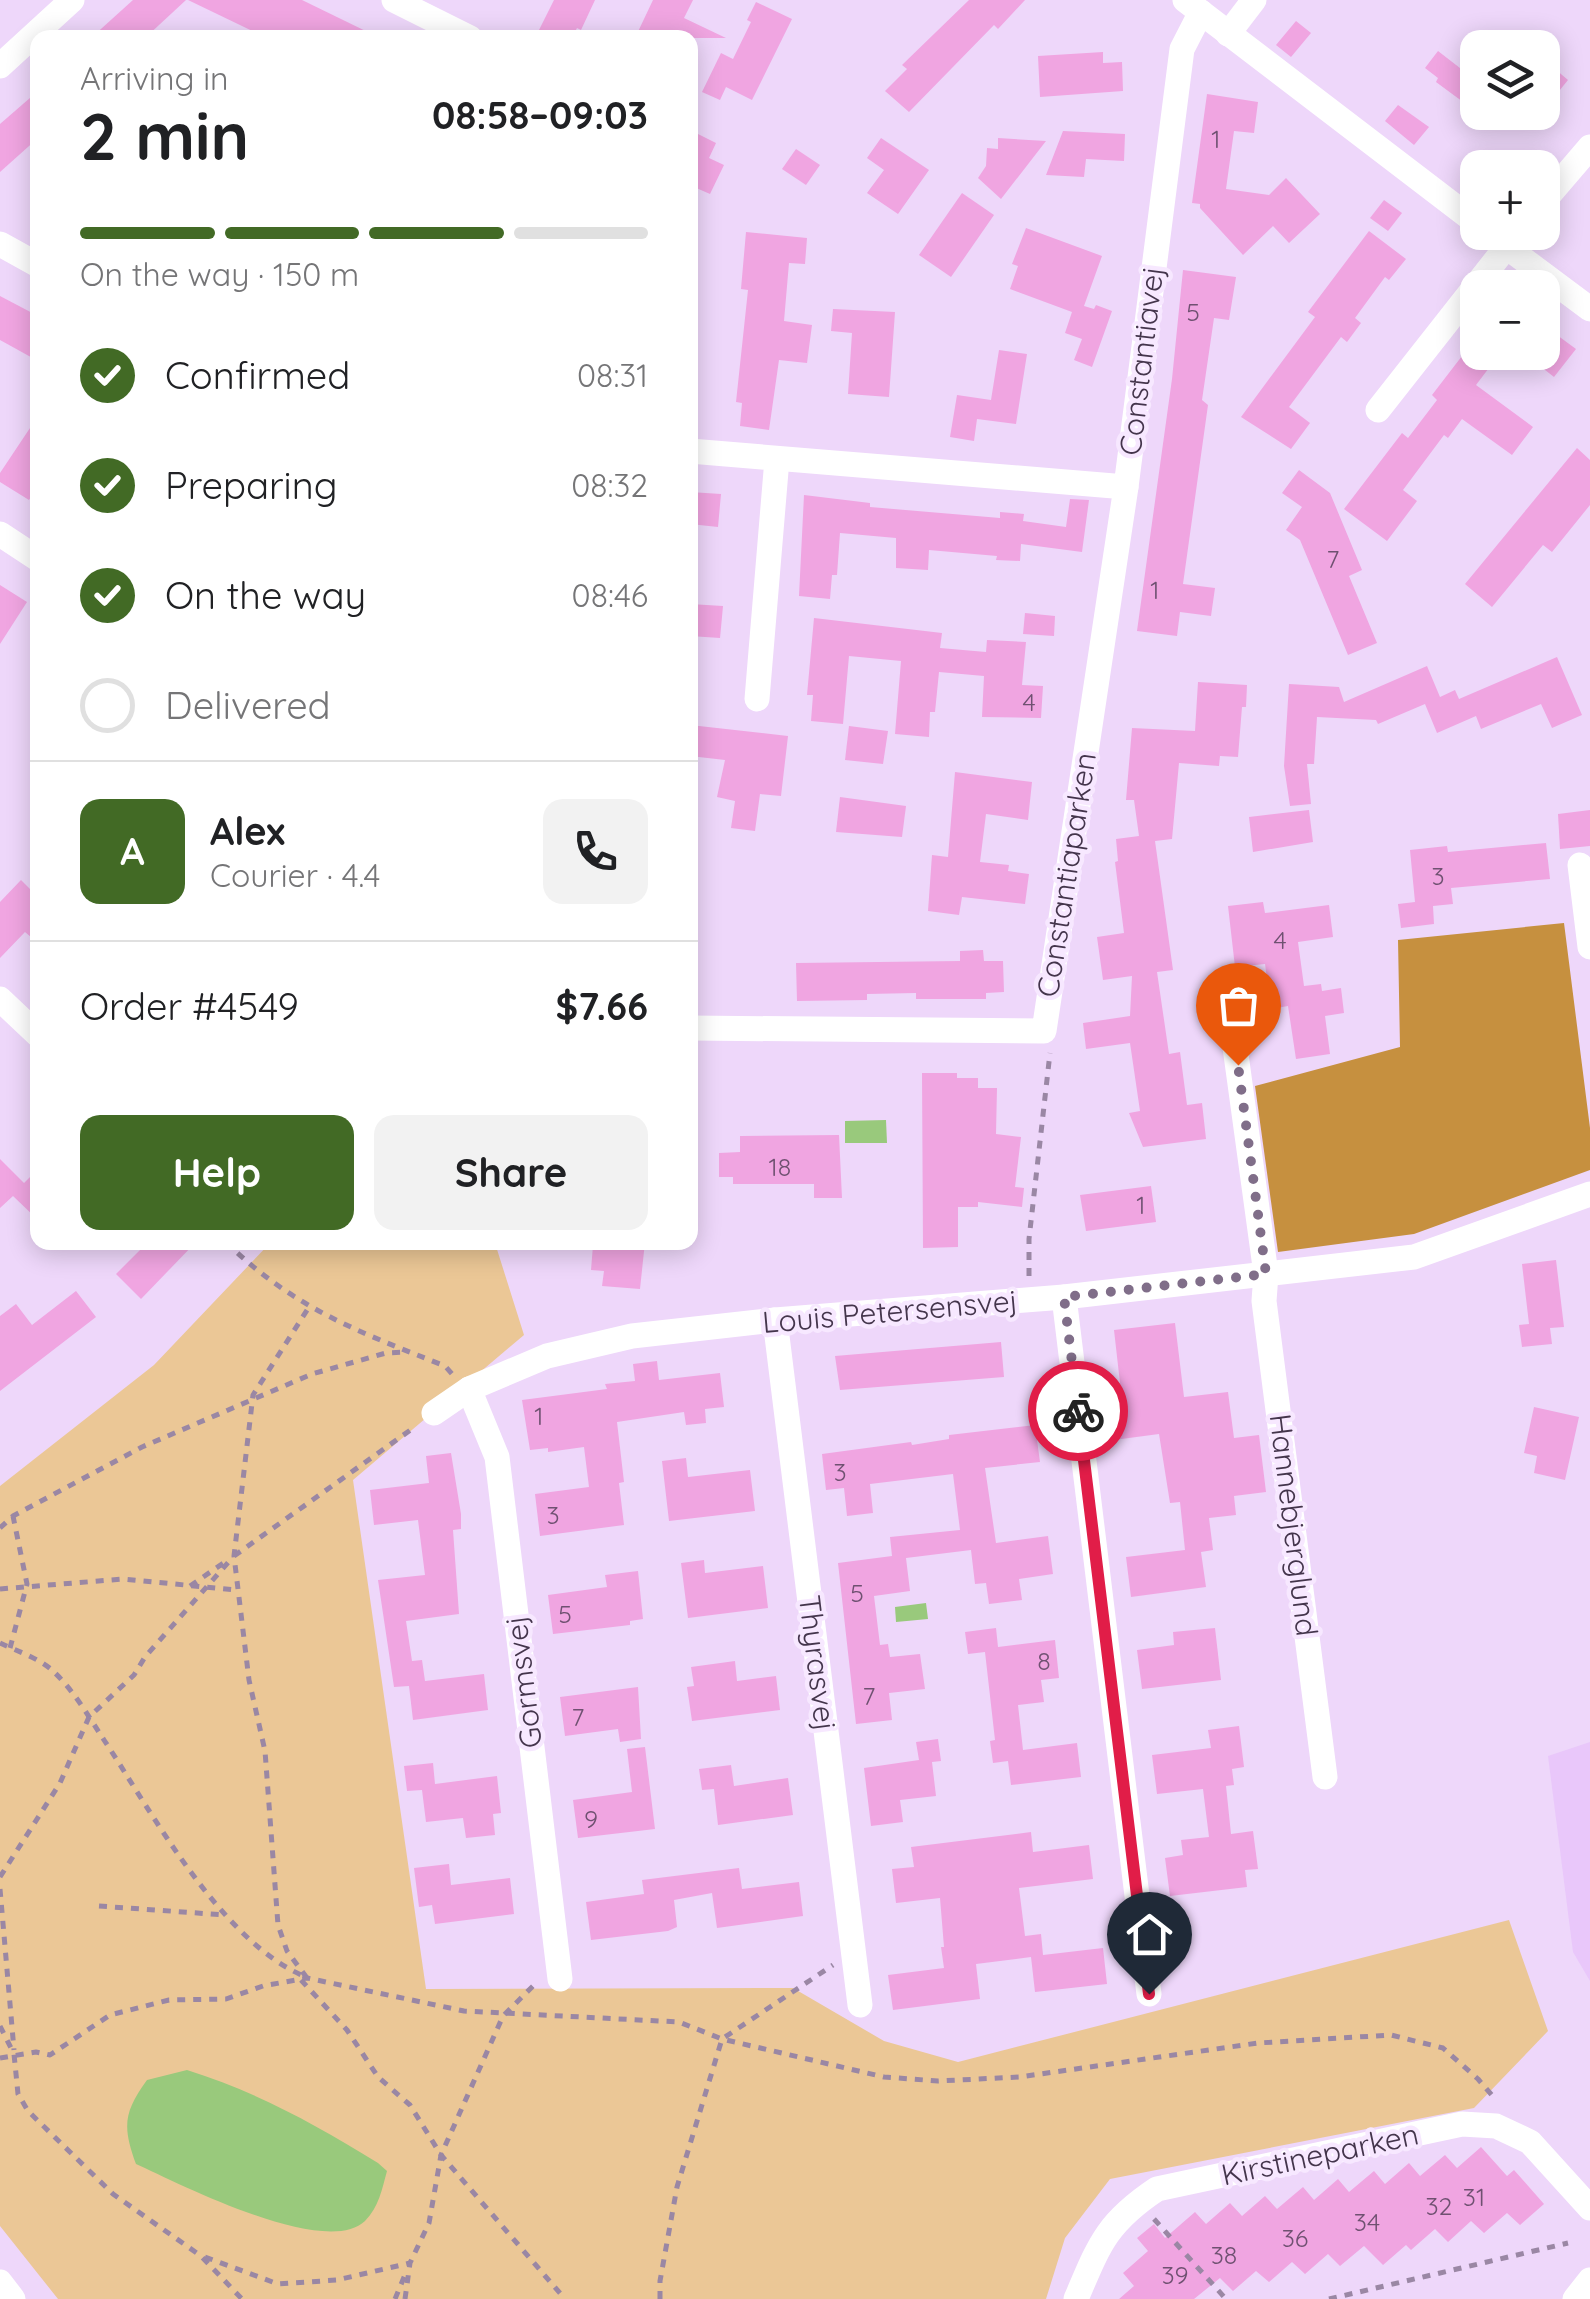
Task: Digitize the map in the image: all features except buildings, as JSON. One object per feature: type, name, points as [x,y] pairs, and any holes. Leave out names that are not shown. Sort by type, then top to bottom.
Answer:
[{"type":"street","points":[[39,30],[72,0]]},
{"type":"street","points":[[394,0],[454,30]]},
{"type":"street","points":[[1228,34],[1254,0]]},
{"type":"street","points":[[1193,6],[1460,210]]},
{"type":"street","name":"Constantiavej","points":[[698,452],[1126,487],[1182,49],[1193,6]]},
{"type":"street","points":[[0,66],[30,38]]},
{"type":"street","points":[[1560,182],[1590,147]]},
{"type":"street","points":[[0,244],[30,261]]},
{"type":"street","points":[[1378,410],[1495,250]]},
{"type":"street","points":[[1520,250],[1590,309]]},
{"type":"street","points":[[757,699],[778,459]]},
{"type":"street","name":"Constantiaparken","points":[[698,1028],[1044,1031],[1126,487]]},
{"type":"street","points":[[0,534],[30,553]]},
{"type":"street","points":[[1580,865],[1590,947]]},
{"type":"street","name":"Hannebjerglund","points":[[1228,996],[1266,1274],[1264,1301],[1325,1777]]},
{"type":"street","points":[[0,998],[30,1028]]},
{"type":"street","name":"Louis Petersensvej","points":[[434,1413],[469,1389],[547,1356],[632,1336],[775,1320],[1064,1297],[1414,1257],[1590,1194]]},
{"type":"street","points":[[1064,1297],[1149,1994]]},
{"type":"street","name":"Thyrasvej","points":[[775,1320],[860,2005]]},
{"type":"street","name":"Gormsvej","points":[[469,1389],[497,1457],[559,1970]]},
{"type":"street","name":"Kirstineparken","points":[[1076,2299],[1100,2245],[1124,2211],[1156,2190],[1462,2124],[1496,2126],[1530,2142],[1590,2208]]},
{"type":"street","points":[[1575,2299],[1590,2280]]},
{"type":"street","points":[[0,2282],[13,2299]]},
{"type":"path","points":[[1028,1270],[1050,1050],[1044,1031]]},
{"type":"path","points":[[235,1250],[274,1286],[330,1320],[445,1366],[469,1389]]},
{"type":"path","points":[[309,1307],[252,1400],[234,1556],[249,1680],[265,1751],[278,1925],[287,1951],[304,1979],[347,2030],[378,2076],[410,2106],[441,2155],[564,2299]]},
{"type":"path","points":[[0,1528],[13,1516],[142,1447],[312,1374],[386,1353],[408,1352]]},
{"type":"path","points":[[190,1586],[434,1413]]},
{"type":"path","points":[[10,1648],[28,1584],[13,1516]]},
{"type":"path","points":[[0,1877],[60,1784],[88,1717],[134,1675],[145,1657],[234,1556]]},
{"type":"path","points":[[0,1589],[122,1579],[236,1590]]},
{"type":"path","points":[[0,1642],[52,1670],[194,1876],[242,1933],[304,1979]]},
{"type":"path","points":[[0,1889],[18,2094],[28,2112],[113,2194],[202,2256],[242,2299]]},
{"type":"path","points":[[98,1906],[228,1916]]},
{"type":"path","points":[[660,2299],[677,2187],[722,2039],[853,1952]]},
{"type":"path","points":[[395,2299],[429,2223],[441,2155],[503,2016],[559,1970]]},
{"type":"path","points":[[0,2058],[50,2054],[110,2015],[169,2000],[226,2000],[263,1986],[304,1979],[354,1986],[410,2002],[503,2016],[679,2022],[722,2039],[884,2078],[938,2081],[1019,2077],[1258,2043],[1392,2035],[1442,2048],[1478,2079],[1499,2104]]},
{"type":"path","points":[[0,2026],[14,2054]]},
{"type":"path","points":[[1139,2202],[1226,2299]]},
{"type":"path","points":[[1329,2299],[1568,2243]]},
{"type":"path","points":[[202,2256],[278,2284],[337,2280],[410,2262]]},
{"type":"path","points":[[405,2299],[410,2262]]},
{"type":"shaded area","points":[[1564,923],[1590,1128],[1590,1170],[1414,1234],[1278,1252],[1255,1086],[1400,1047],[1398,940]]},
{"type":"shaded area","points":[[886,1120],[887,1143],[845,1143],[845,1121]]},
{"type":"shaded area","points":[[263,1250],[497,1250],[524,1335],[353,1480],[426,1989],[793,1988],[884,2041],[958,2062],[1509,1920],[1548,2031],[1474,2108],[1110,2179],[1065,2238],[1046,2299],[58,2299],[0,2226],[0,1486],[154,1365]]},
{"type":"shaded area","points":[[926,1603],[928,1619],[896,1622],[895,1607]]},
{"type":"shaded area","points":[[1590,1742],[1590,1981],[1573,1952],[1548,1756]]},
{"type":"shaded area","points":[[187,2070],[285,2110],[378,2163],[387,2171],[370,2216],[345,2230],[318,2231],[286,2225],[216,2200],[136,2164],[127,2129],[134,2101],[147,2080]]},
{"type":"way so far","points":[[1078,1411],[1064,1297],[1266,1274],[1238,1065]]},
{"type":"route","points":[[1078,1411],[1149,1994]]}]
